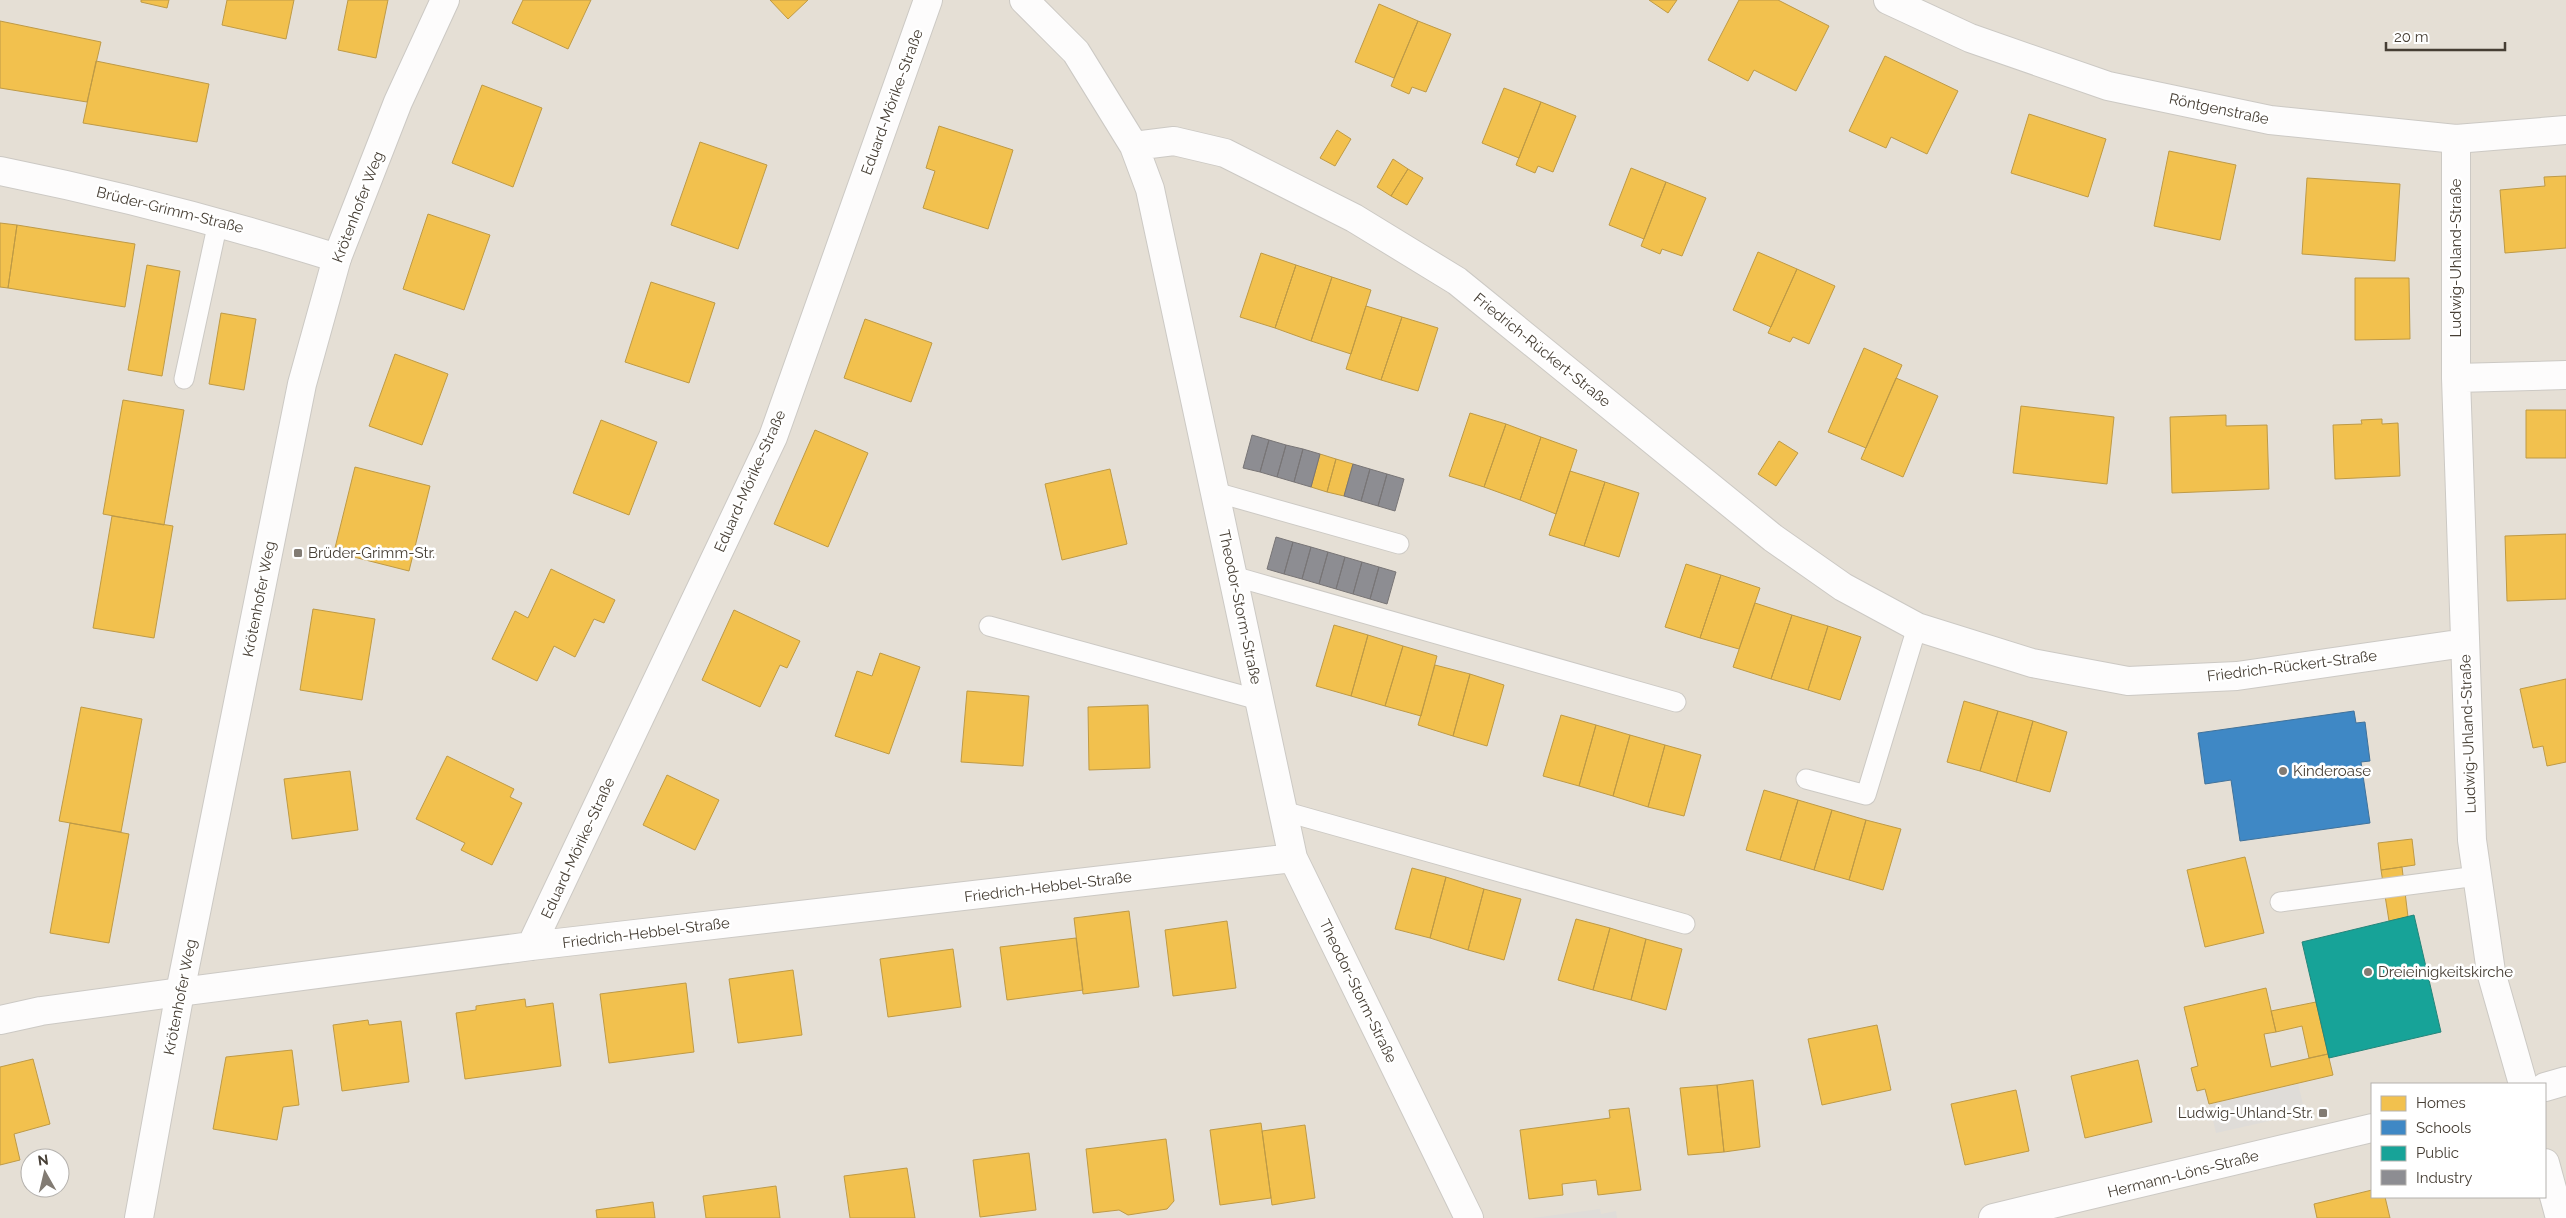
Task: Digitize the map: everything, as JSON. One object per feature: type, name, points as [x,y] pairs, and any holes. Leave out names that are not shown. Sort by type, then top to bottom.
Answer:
[{"type":"street","name":"Krötenhofer Weg","points":[[139,1218],[180,992],[302,384],[337,258],[398,102],[444,0]]},
{"type":"street","name":"Eduard-Mörike-Straße","points":[[531,946],[773,437],[928,0]]},
{"type":"street","name":"Theodor-Storm-Straße","points":[[1024,0],[1076,52],[1134,146],[1150,189],[1293,858],[1469,1218]]},
{"type":"street","name":"Röntgenstraße","points":[[1888,0],[1970,38],[2108,86],[2270,120],[2456,139],[2566,130]]},
{"type":"street","name":"Ludwig-Uhland-Straße","points":[[2456,139],[2456,378],[2472,840],[2491,972],[2523,1083]]},
{"type":"street","name":"Friedrich-Rückert-Straße","points":[[1134,146],[1174,141],[1225,153],[1354,218],[1457,281],[1773,538],[1843,587],[1917,627],[2032,663],[2128,681],[2237,676],[2465,642]]},
{"type":"street","name":"Brüder-Grimm-Straße","points":[[0,171],[82,188],[218,222],[337,258]]},
{"type":"street","points":[[2456,378],[2566,375]]},
{"type":"street","name":"Friedrich-Hebbel-Straße","points":[[0,1020],[41,1011],[531,946],[1293,858]]},
{"type":"street","points":[[2546,1087],[2566,1082]]},
{"type":"street","name":"Hermann-Löns-Straße","points":[[1994,1218],[2371,1128]]},
{"type":"street","points":[[2546,1167],[2560,1218]]},
{"type":"lane","points":[[184,379],[218,222]]},
{"type":"lane","points":[[1215,492],[1399,544]]},
{"type":"lane","points":[[1233,576],[1676,702]]},
{"type":"lane","points":[[989,626],[1259,700]]},
{"type":"lane","points":[[1806,778],[1866,795],[1917,627]]},
{"type":"lane","points":[[1283,811],[1685,924]]},
{"type":"lane","points":[[2280,902],[2477,876]]},
{"type":"shaded area","points":[[0,0],[2566,0],[2566,1218],[0,1218]]},
{"type":"shaded area","points":[[2298,1083],[2305,1113],[2216,1133],[2209,1104]]},
{"type":"shaded area","points":[[1600,1209],[1601,1214],[1616,1211],[1617,1218],[1533,1218]]},
{"type":"building: Homes","points":[[141,0],[169,0],[167,8],[141,2]]},
{"type":"building: Homes","points":[[227,0],[294,0],[286,39],[222,25]]},
{"type":"building: Homes","points":[[348,0],[388,0],[376,58],[338,50]]},
{"type":"building: Homes","points":[[523,0],[591,0],[568,49],[512,23]]},
{"type":"building: Homes","points":[[770,0],[808,0],[788,19]]},
{"type":"building: Homes","points":[[1649,0],[1677,0],[1668,13]]},
{"type":"building: Homes","points":[[1739,0],[1778,0],[1829,26],[1796,91],[1754,70],[1748,81],[1708,60]]},
{"type":"building: Homes","points":[[1379,4],[1418,21],[1394,78],[1355,62]]},
{"type":"building: Homes","points":[[0,21],[101,42],[87,102],[0,88]]},
{"type":"building: Homes","points":[[1418,21],[1451,34],[1426,92],[1412,87],[1409,94],[1391,86]]},
{"type":"building: Homes","points":[[1885,56],[1958,91],[1927,154],[1891,137],[1886,148],[1849,131]]},
{"type":"building: Homes","points":[[96,61],[209,84],[197,142],[83,123]]},
{"type":"building: Homes","points":[[482,85],[542,108],[513,187],[452,163]]},
{"type":"building: Homes","points":[[1504,88],[1541,102],[1519,158],[1482,143]]},
{"type":"building: Homes","points":[[1541,102],[1576,116],[1553,172],[1538,166],[1535,173],[1516,165]]},
{"type":"building: Homes","points":[[2029,114],[2106,139],[2088,197],[2011,173]]},
{"type":"building: Homes","points":[[939,126],[1013,150],[988,229],[923,208],[935,171],[926,168]]},
{"type":"building: Homes","points":[[1337,130],[1351,139],[1335,166],[1320,158]]},
{"type":"building: Homes","points":[[700,142],[767,165],[738,249],[671,225]]},
{"type":"building: Homes","points":[[2169,151],[2236,165],[2220,240],[2154,226]]},
{"type":"building: Homes","points":[[1393,159],[1408,169],[1391,196],[1377,187]]},
{"type":"building: Homes","points":[[1631,168],[1666,182],[1644,239],[1609,225]]},
{"type":"building: Homes","points":[[1408,169],[1423,178],[1407,205],[1391,196]]},
{"type":"building: Homes","points":[[2566,176],[2566,248],[2505,253],[2500,190],[2545,186],[2544,177]]},
{"type":"building: Homes","points":[[2307,178],[2400,184],[2395,261],[2302,254]]},
{"type":"building: Homes","points":[[1666,182],[1706,198],[1682,256],[1662,249],[1660,254],[1641,246]]},
{"type":"building: Homes","points":[[428,214],[490,235],[464,310],[403,289]]},
{"type":"building: Homes","points":[[0,223],[17,225],[8,288],[0,287]]},
{"type":"building: Homes","points":[[17,225],[135,244],[125,307],[8,288]]},
{"type":"building: Homes","points":[[1758,252],[1797,269],[1771,327],[1733,310]]},
{"type":"building: Homes","points":[[1261,253],[1296,265],[1275,328],[1240,317]]},
{"type":"building: Homes","points":[[147,265],[180,271],[162,376],[128,370]]},
{"type":"building: Homes","points":[[1296,265],[1332,277],[1311,341],[1275,328]]},
{"type":"building: Homes","points":[[1797,269],[1835,286],[1809,344],[1793,337],[1790,342],[1768,333]]},
{"type":"building: Homes","points":[[1332,277],[1371,290],[1351,354],[1311,341]]},
{"type":"building: Homes","points":[[2355,278],[2409,278],[2410,339],[2355,340]]},
{"type":"building: Homes","points":[[651,282],[715,303],[689,383],[625,362]]},
{"type":"building: Homes","points":[[1366,306],[1402,317],[1381,380],[1346,369]]},
{"type":"building: Homes","points":[[221,313],[256,319],[244,390],[209,384]]},
{"type":"building: Homes","points":[[1402,317],[1438,328],[1418,391],[1381,380]]},
{"type":"building: Homes","points":[[865,319],[932,343],[911,402],[844,378]]},
{"type":"building: Homes","points":[[1864,348],[1902,365],[1866,448],[1828,432]]},
{"type":"building: Homes","points":[[395,354],[448,374],[422,445],[369,426]]},
{"type":"building: Homes","points":[[1896,378],[1938,396],[1903,477],[1861,459]]},
{"type":"building: Homes","points":[[123,400],[184,410],[164,525],[103,514]]},
{"type":"building: Homes","points":[[2021,406],[2114,417],[2107,484],[2013,473]]},
{"type":"building: Homes","points":[[2526,410],[2566,410],[2566,458],[2526,458]]},
{"type":"building: Homes","points":[[1470,413],[1506,424],[1484,487],[1449,476]]},
{"type":"building: Homes","points":[[2226,415],[2226,426],[2267,425],[2269,489],[2172,493],[2170,417]]},
{"type":"building: Homes","points":[[2382,419],[2382,424],[2398,423],[2400,476],[2335,479],[2333,425],[2362,424],[2361,420]]},
{"type":"building: Homes","points":[[601,420],[657,442],[629,515],[573,493]]},
{"type":"building: Homes","points":[[1506,424],[1541,437],[1520,500],[1484,487]]},
{"type":"building: Homes","points":[[815,430],[868,453],[828,547],[774,524]]},
{"type":"building: Homes","points":[[1541,437],[1577,450],[1556,514],[1520,500]]},
{"type":"building: Homes","points":[[1779,441],[1798,453],[1776,486],[1758,474]]},
{"type":"building: Homes","points":[[1320,454],[1336,459],[1327,492],[1311,487]]},
{"type":"building: Homes","points":[[1336,459],[1353,464],[1344,496],[1327,492]]},
{"type":"building: Homes","points":[[355,467],[430,486],[409,571],[334,552]]},
{"type":"building: Homes","points":[[1110,469],[1127,544],[1062,560],[1045,484]]},
{"type":"building: Homes","points":[[1570,471],[1605,482],[1584,546],[1549,535]]},
{"type":"building: Homes","points":[[1605,482],[1639,493],[1619,557],[1584,546]]},
{"type":"building: Homes","points":[[112,516],[173,526],[154,638],[93,628]]},
{"type":"building: Homes","points":[[2566,534],[2566,599],[2507,601],[2505,536]]},
{"type":"building: Homes","points":[[1686,564],[1721,575],[1700,638],[1665,627]]},
{"type":"building: Homes","points":[[551,569],[615,600],[604,623],[594,619],[575,657],[554,646],[537,681],[492,659],[515,611],[528,618]]},
{"type":"building: Homes","points":[[1721,575],[1760,588],[1739,649],[1700,638]]},
{"type":"building: Homes","points":[[1755,603],[1792,615],[1771,679],[1733,667]]},
{"type":"building: Homes","points":[[313,609],[375,619],[362,700],[300,690]]},
{"type":"building: Homes","points":[[734,610],[800,641],[787,668],[780,665],[760,707],[702,680]]},
{"type":"building: Homes","points":[[1792,615],[1828,626],[1808,690],[1771,679]]},
{"type":"building: Homes","points":[[1334,625],[1368,635],[1351,696],[1316,686]]},
{"type":"building: Homes","points":[[1828,626],[1861,637],[1840,700],[1808,690]]},
{"type":"building: Homes","points":[[1368,635],[1403,646],[1385,706],[1351,696]]},
{"type":"building: Homes","points":[[1403,646],[1437,656],[1421,716],[1385,706]]},
{"type":"building: Homes","points":[[880,653],[920,667],[889,754],[835,736],[857,671],[872,676]]},
{"type":"building: Homes","points":[[1435,665],[1470,674],[1453,736],[1418,725]]},
{"type":"building: Homes","points":[[1470,674],[1504,685],[1487,746],[1453,736]]},
{"type":"building: Homes","points":[[2566,679],[2566,762],[2547,766],[2543,746],[2533,748],[2520,689]]},
{"type":"building: Homes","points":[[967,691],[1029,696],[1023,766],[961,762]]},
{"type":"building: Homes","points":[[1964,701],[1998,711],[1980,771],[1947,762]]},
{"type":"building: Homes","points":[[1148,705],[1150,768],[1089,770],[1088,707]]},
{"type":"building: Homes","points":[[81,707],[142,719],[121,832],[59,821]]},
{"type":"building: Homes","points":[[1998,711],[2033,721],[2016,782],[1980,771]]},
{"type":"building: Homes","points":[[1561,715],[1596,725],[1579,786],[1543,776]]},
{"type":"building: Homes","points":[[2033,721],[2067,732],[2050,792],[2016,782]]},
{"type":"building: Homes","points":[[1596,725],[1630,735],[1613,796],[1579,786]]},
{"type":"building: Homes","points":[[1630,735],[1665,745],[1648,807],[1613,796]]},
{"type":"building: Homes","points":[[1665,745],[1701,755],[1684,816],[1648,807]]},
{"type":"building: Homes","points":[[447,756],[514,789],[510,797],[522,803],[492,865],[461,850],[465,843],[416,819]]},
{"type":"building: Homes","points":[[350,771],[358,830],[292,839],[284,779]]},
{"type":"building: Homes","points":[[667,775],[719,800],[695,850],[643,825]]},
{"type":"building: Homes","points":[[1764,790],[1798,800],[1780,860],[1746,850]]},
{"type":"building: Homes","points":[[1798,800],[1832,810],[1814,870],[1780,860]]},
{"type":"building: Homes","points":[[1832,810],[1866,820],[1849,880],[1814,870]]},
{"type":"building: Homes","points":[[1866,820],[1901,829],[1883,890],[1849,880]]},
{"type":"building: Homes","points":[[70,823],[129,834],[109,943],[50,933]]},
{"type":"building: Homes","points":[[2412,839],[2415,865],[2381,870],[2378,843]]},
{"type":"building: Homes","points":[[2245,857],[2264,933],[2205,947],[2187,870]]},
{"type":"building: Homes","points":[[2402,867],[2408,917],[2389,921],[2381,870]]},
{"type":"building: Homes","points":[[1412,868],[1446,877],[1430,938],[1395,929]]},
{"type":"building: Homes","points":[[1446,877],[1484,889],[1468,950],[1430,938]]},
{"type":"building: Homes","points":[[1484,889],[1521,899],[1504,960],[1468,950]]},
{"type":"building: Homes","points":[[1129,911],[1139,987],[1083,994],[1074,918]]},
{"type":"building: Homes","points":[[1576,919],[1610,928],[1593,990],[1558,980]]},
{"type":"building: Homes","points":[[1227,921],[1236,988],[1173,996],[1165,930]]},
{"type":"building: Homes","points":[[1610,928],[1646,939],[1631,1000],[1593,990]]},
{"type":"building: Homes","points":[[1076,938],[1083,990],[1007,1000],[1000,947]]},
{"type":"building: Homes","points":[[1646,939],[1682,949],[1666,1010],[1631,1000]]},
{"type":"building: Homes","points":[[953,949],[961,1007],[888,1017],[880,959]]},
{"type":"building: Homes","points":[[793,970],[802,1035],[738,1043],[729,979]]},
{"type":"building: Homes","points":[[686,983],[694,1052],[609,1063],[600,994]]},
{"type":"building: Homes","points":[[2266,988],[2276,1032],[2264,1034],[2271,1067],[2328,1054],[2333,1075],[2209,1104],[2205,1089],[2197,1091],[2191,1068],[2198,1066],[2184,1007]]},
{"type":"building: Homes","points":[[525,999],[526,1007],[553,1003],[561,1066],[465,1079],[456,1013],[476,1010],[476,1006]]},
{"type":"building: Homes","points":[[2316,1002],[2328,1054],[2309,1058],[2302,1026],[2276,1032],[2271,1011]]},
{"type":"building: Homes","points":[[368,1020],[369,1025],[401,1021],[409,1082],[342,1091],[333,1025]]},
{"type":"building: Homes","points":[[1877,1025],[1891,1090],[1822,1105],[1808,1039]]},
{"type":"building: Homes","points":[[292,1050],[299,1105],[283,1107],[277,1140],[213,1129],[226,1057]]},
{"type":"building: Homes","points":[[33,1059],[50,1124],[14,1134],[20,1160],[0,1165],[0,1067]]},
{"type":"building: Homes","points":[[2138,1060],[2152,1122],[2085,1138],[2071,1076]]},
{"type":"building: Homes","points":[[1753,1080],[1760,1147],[1724,1152],[1717,1085]]},
{"type":"building: Homes","points":[[1717,1085],[1724,1152],[1688,1155],[1680,1088]]},
{"type":"building: Homes","points":[[2016,1090],[2029,1151],[1965,1165],[1951,1104]]},
{"type":"building: Homes","points":[[1629,1108],[1641,1190],[1598,1195],[1596,1180],[1562,1184],[1563,1195],[1529,1199],[1520,1130],[1610,1118],[1609,1110]]},
{"type":"building: Homes","points":[[1261,1123],[1271,1198],[1220,1205],[1210,1130]]},
{"type":"building: Homes","points":[[1305,1125],[1315,1198],[1272,1205],[1262,1131]]},
{"type":"building: Homes","points":[[1166,1139],[1174,1201],[1167,1209],[1128,1215],[1119,1210],[1093,1213],[1086,1149]]},
{"type":"building: Homes","points":[[1029,1153],[1036,1210],[980,1217],[973,1160]]},
{"type":"building: Homes","points":[[907,1168],[915,1218],[850,1218],[844,1176]]},
{"type":"building: Homes","points":[[776,1186],[780,1218],[706,1218],[703,1196]]},
{"type":"building: Homes","points":[[2371,1190],[2371,1198],[2385,1198],[2390,1218],[2317,1218],[2314,1204]]},
{"type":"building: Homes","points":[[653,1202],[655,1218],[597,1218],[596,1210]]},
{"type":"building: Schools","name":"Kinderoase","points":[[2354,711],[2356,723],[2365,722],[2370,761],[2361,762],[2370,823],[2240,841],[2231,780],[2205,784],[2198,733]]},
{"type":"building: Public","name":"Dreieinigkeitskirche","points":[[2414,915],[2441,1032],[2329,1058],[2302,942]]},
{"type":"building: Industry","points":[[1252,435],[1269,440],[1260,472],[1243,468]]},
{"type":"building: Industry","points":[[1269,440],[1286,445],[1277,477],[1260,472]]},
{"type":"building: Industry","points":[[1286,445],[1303,449],[1294,482],[1277,477]]},
{"type":"building: Industry","points":[[1303,449],[1320,454],[1311,487],[1294,482]]},
{"type":"building: Industry","points":[[1353,464],[1370,469],[1361,501],[1344,496]]},
{"type":"building: Industry","points":[[1370,469],[1387,474],[1378,506],[1361,501]]},
{"type":"building: Industry","points":[[1387,474],[1404,479],[1395,511],[1378,506]]},
{"type":"building: Industry","points":[[1276,537],[1293,542],[1284,574],[1267,569]]},
{"type":"building: Industry","points":[[1293,542],[1311,547],[1302,579],[1284,574]]},
{"type":"building: Industry","points":[[1311,547],[1328,552],[1319,584],[1302,579]]},
{"type":"building: Industry","points":[[1328,552],[1345,557],[1336,589],[1319,584]]},
{"type":"building: Industry","points":[[1345,557],[1362,562],[1353,594],[1336,589]]},
{"type":"building: Industry","points":[[1362,562],[1379,567],[1370,599],[1353,594]]},
{"type":"building: Industry","points":[[1379,567],[1396,572],[1387,604],[1370,599]]},
{"type":"place","name":"Brüder-Grimm-Str.","points":[[298,553]]},
{"type":"place","name":"Kinderoase","points":[[2283,771]]},
{"type":"place","name":"Dreieinigkeitskirche","points":[[2368,972]]},
{"type":"place","name":"Ludwig-Uhland-Str.","points":[[2323,1113]]}]
